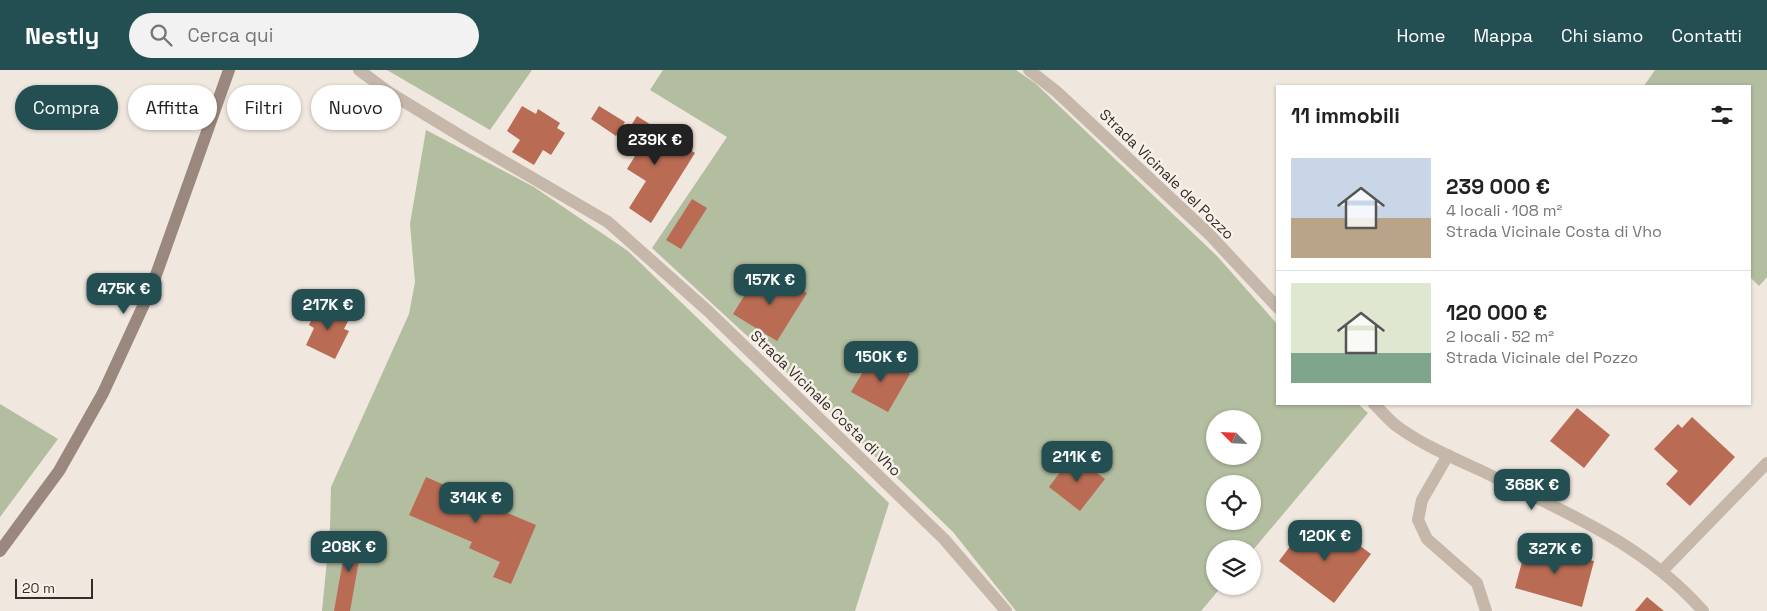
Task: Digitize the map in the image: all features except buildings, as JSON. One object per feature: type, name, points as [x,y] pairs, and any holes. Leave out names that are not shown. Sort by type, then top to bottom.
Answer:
[{"type":"street","points":[[0,551],[59,471],[103,393],[151,289],[229,70]]},
{"type":"street","name":"Strada Vicinale Costa di Vho","points":[[359,70],[390,93],[608,222],[708,311],[944,539],[1006,611]]},
{"type":"street","name":"Strada Vicinale del Pozzo","points":[[1029,70],[1057,92],[1208,234],[1276,306]]},
{"type":"street","points":[[1375,405],[1398,427],[1448,455],[1606,532],[1642,555],[1662,571],[1703,611]]},
{"type":"street","points":[[1448,455],[1422,500],[1418,512],[1418,520],[1427,539],[1477,583],[1486,611]]},
{"type":"street","points":[[1662,571],[1767,463]]},
{"type":"green space","points":[[387,70],[532,70],[490,130]]},
{"type":"green space","points":[[663,70],[1016,70],[1035,83],[1217,256],[1276,323],[1276,405],[1359,405],[1368,413],[1261,540],[1206,540],[1206,595],[1214,595],[1201,611],[1016,611],[953,532],[825,408],[652,248],[727,137],[650,90]]},
{"type":"green space","points":[[1655,70],[1767,70],[1767,277],[1759,286],[1751,278],[1751,85],[1645,85]]},
{"type":"green space","points":[[426,130],[534,187],[628,251],[889,503],[855,611],[322,611],[330,529],[331,487],[409,314],[415,282],[410,224]]},
{"type":"green space","points":[[0,404],[58,439],[0,517]]}]
